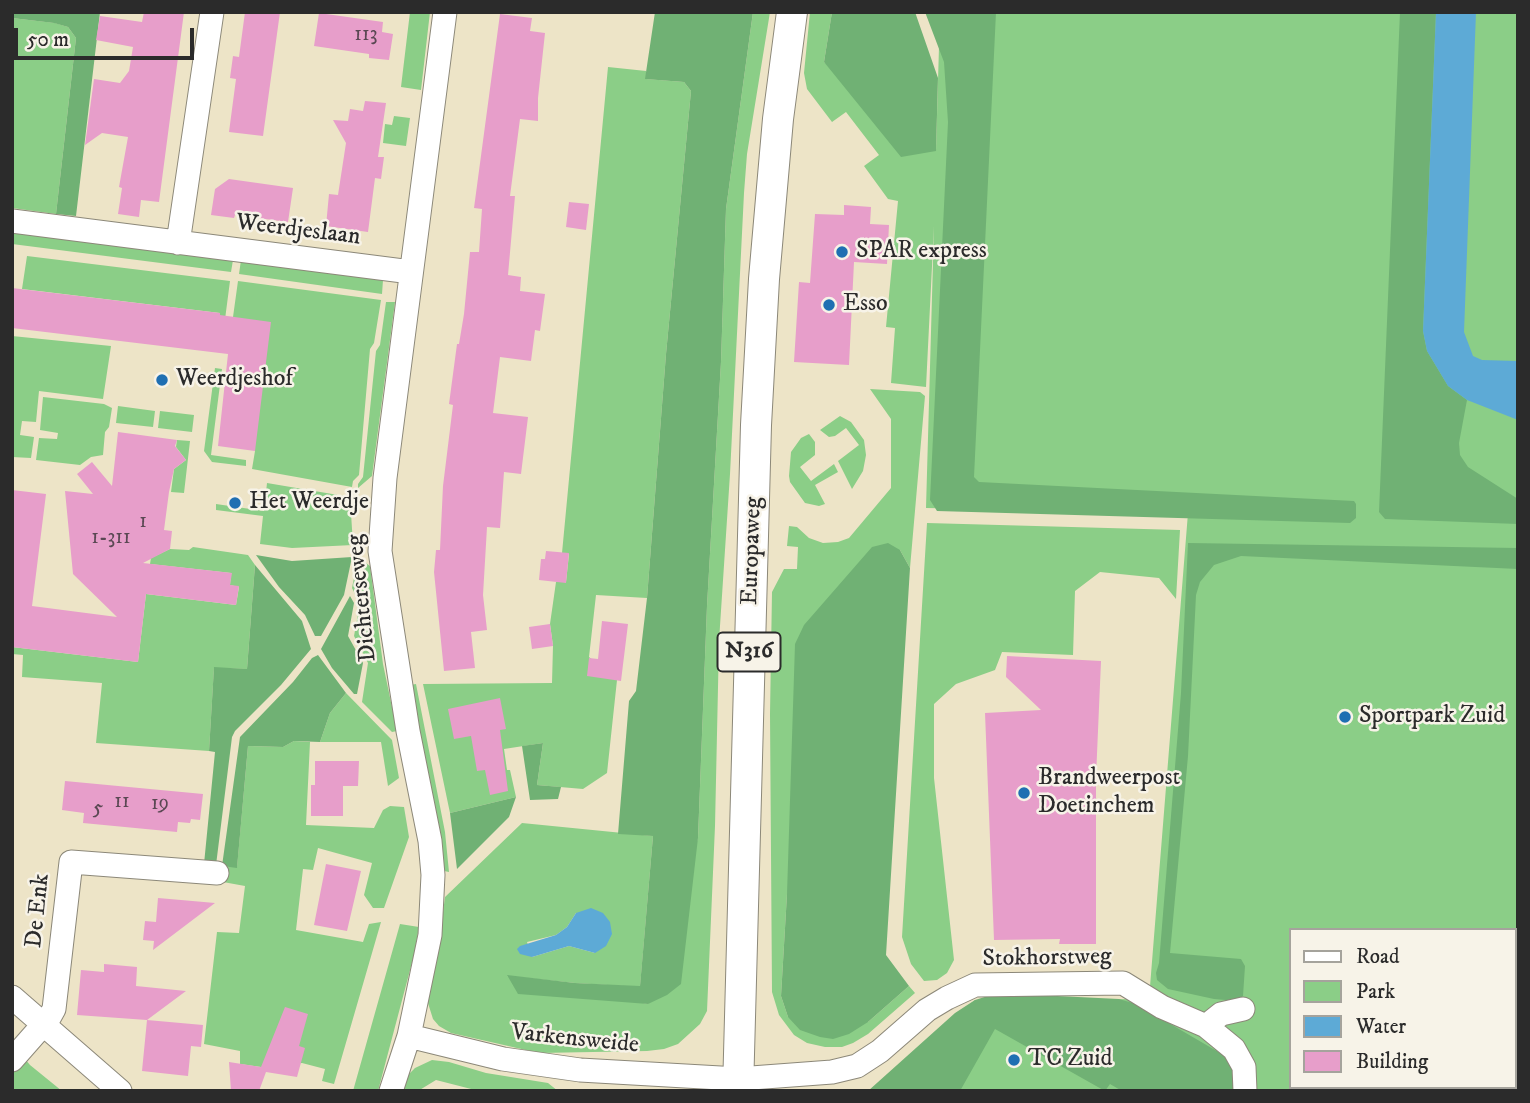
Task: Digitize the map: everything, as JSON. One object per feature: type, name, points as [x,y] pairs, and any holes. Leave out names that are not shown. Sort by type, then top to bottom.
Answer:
[{"type":"main road","name":"Europaweg","points":[[738,1085],[756,425],[767,239],[778,119],[792,12]]},
{"type":"street","points":[[178,243],[212,12]]},
{"type":"street","name":"Dichterseweg","points":[[391,1091],[409,1037],[430,935],[433,875],[430,841],[405,717],[380,551],[383,495],[445,12]]},
{"type":"street","name":"Weerdjeslaan","points":[[12,221],[411,272]]},
{"type":"street","name":"De Enk","points":[[44,1024],[54,1009],[71,862],[217,873]]},
{"type":"street","name":"Stokhorstweg","points":[[738,1085],[850,1069],[880,1051],[927,1010],[975,985],[1123,983],[1206,1026],[1234,1049],[1244,1067],[1245,1091]]},
{"type":"street","points":[[12,997],[120,1091]]},
{"type":"street","points":[[1206,1026],[1221,1014],[1243,1009]]},
{"type":"street","points":[[12,1060],[44,1024]]},
{"type":"street","name":"Varkensweide","points":[[409,1037],[465,1052],[532,1065],[683,1077],[738,1085]]},
{"type":"green space","points":[[12,12],[100,12],[76,216],[56,214],[76,38],[68,27],[12,18]]},
{"type":"green space","points":[[410,12],[430,12],[421,90],[401,87]]},
{"type":"green space","points":[[655,12],[753,12],[726,209],[698,838],[681,984],[667,995],[648,1004],[518,994],[507,975],[575,983],[640,986],[653,836],[618,834],[629,701],[636,691],[647,598],[666,354],[691,91],[684,82],[645,79]]},
{"type":"green space","points":[[753,12],[770,12],[747,154],[744,193],[719,641],[707,1011],[700,1024],[678,1044],[647,1051],[539,1053],[451,1033],[433,1019],[427,1000],[445,897],[522,823],[653,836],[640,987],[507,976],[648,1004],[698,838],[726,209]],"holes":[[[576,913],[595,953],[569,946],[532,957],[527,942],[556,935],[567,927]]]},
{"type":"green space","name":"Sportpark Zuid","points":[[810,12],[832,12],[824,62],[936,150],[940,12],[1518,12],[1518,1091],[875,1091],[975,1000],[1149,999],[1188,513],[926,508],[934,226],[926,387],[891,383],[895,328],[886,327],[898,201],[888,199],[864,166],[879,155],[846,112],[832,122],[807,89],[804,73]]},
{"type":"green space","points":[[832,12],[915,12],[938,78],[936,151],[901,157],[824,62]]},
{"type":"green space","points":[[925,12],[996,12],[974,477],[979,482],[1354,501],[1356,518],[1350,523],[937,511],[930,500],[948,122],[944,62]]},
{"type":"green space","points":[[1400,12],[1436,12],[1423,331],[1427,351],[1448,386],[1467,400],[1459,443],[1460,455],[1468,467],[1518,499],[1518,524],[1385,519],[1379,512]]},
{"type":"green space","points":[[12,18],[68,27],[76,38],[56,214],[12,208]]},
{"type":"green space","points":[[608,67],[646,71],[646,79],[684,82],[691,91],[666,354],[647,598],[596,595],[589,657],[617,680],[607,773],[583,789],[537,785],[543,743],[504,749],[507,770],[510,770],[516,797],[450,813],[423,684],[552,683],[553,646],[550,624],[556,582],[566,582],[569,554],[562,553]]},
{"type":"green space","points":[[394,116],[410,118],[406,146],[383,143],[385,124],[392,125]]},
{"type":"green space","points":[[12,231],[233,260],[231,272],[12,244]]},
{"type":"green space","points":[[27,256],[230,281],[224,327],[219,326],[220,313],[22,289]]},
{"type":"green space","points":[[241,260],[378,277],[383,280],[382,294],[239,274]]},
{"type":"green space","points":[[238,281],[381,300],[374,343],[370,349],[359,475],[353,481],[352,487],[252,469],[255,451],[233,317]]},
{"type":"green space","points":[[386,302],[395,302],[372,476],[358,488],[363,477],[376,351],[380,345]]},
{"type":"green space","points":[[12,336],[111,346],[103,399],[39,391],[36,422],[22,421],[20,435],[34,437],[31,458],[12,457]]},
{"type":"green space","points":[[215,368],[222,369],[211,455],[246,460],[246,466],[212,462],[204,451]]},
{"type":"green space","points":[[870,389],[920,392],[925,396],[910,568],[900,550],[787,894],[781,996],[788,1017],[868,1022],[909,986],[915,993],[868,1034],[853,1043],[842,1047],[825,1047],[807,1043],[794,1035],[779,1015],[772,992],[772,592],[784,569],[797,569],[798,547],[787,546],[789,526],[797,527],[809,538],[823,543],[849,538],[891,488],[891,419]]},
{"type":"green space","points":[[43,397],[104,404],[112,408],[109,427],[105,432],[103,455],[91,457],[80,465],[36,460],[39,438],[57,439],[58,433],[40,430]]},
{"type":"green space","points":[[118,406],[155,411],[153,427],[116,423]]},
{"type":"green space","points":[[160,411],[194,415],[192,432],[158,428]]},
{"type":"green space","points":[[840,416],[851,422],[864,440],[866,455],[863,471],[852,489],[838,461],[859,445],[846,428],[829,437],[820,430]]},
{"type":"green space","points":[[809,434],[815,442],[815,455],[800,467],[811,481],[834,464],[838,472],[815,485],[825,504],[819,506],[805,503],[790,482],[789,476],[791,452],[801,438]]},
{"type":"green space","points":[[177,440],[190,441],[184,493],[171,492],[174,469],[186,460],[176,447]]},
{"type":"green space","points":[[267,483],[350,497],[353,545],[292,548],[260,544],[263,516],[216,510],[216,504],[264,511]]},
{"type":"green space","points":[[927,523],[1180,530],[1176,599],[1159,578],[1100,572],[1075,591],[1073,655],[1002,652],[995,670],[956,684],[934,704],[934,778],[954,960],[947,973],[937,980],[924,981],[911,964],[902,937]]},
{"type":"green space","points":[[888,543],[900,550],[910,568],[886,955],[909,986],[868,1022],[849,1034],[833,1039],[800,1030],[788,1017],[781,996],[795,644],[804,625],[872,547]]},
{"type":"green space","points":[[1188,543],[1518,548],[1518,569],[1241,556],[1214,565],[1200,582],[1196,595],[1188,756],[1170,953],[1241,959],[1245,966],[1243,996],[1237,1001],[1168,989],[1157,980],[1156,973],[1181,693]]},
{"type":"green space","points":[[193,547],[248,555],[255,565],[247,669],[214,668],[209,751],[96,743],[102,683],[22,677],[23,655],[12,654],[12,647],[138,662],[146,594],[236,605],[239,587],[230,585],[231,573],[150,564],[151,558],[170,549],[189,550]]},
{"type":"green space","points":[[256,555],[292,561],[352,557],[344,595],[321,636],[315,636],[305,615],[279,587]]},
{"type":"green space","points":[[358,557],[370,566],[383,664],[397,731],[392,732],[362,702],[368,663],[354,636],[360,604],[352,588]]},
{"type":"green space","points":[[255,565],[302,621],[311,649],[232,737],[216,865],[204,864],[215,752],[209,751],[214,667],[247,669]]},
{"type":"green space","points":[[350,596],[354,603],[348,636],[363,663],[357,694],[354,694],[332,668],[321,649]]},
{"type":"green space","points":[[318,655],[346,693],[330,713],[320,742],[294,741],[283,747],[248,746],[237,868],[222,866],[240,737],[293,682],[312,658]]},
{"type":"green space","points":[[416,684],[445,832],[449,872],[444,871],[438,822],[410,685]]},
{"type":"green space","points":[[346,693],[392,740],[399,778],[388,786],[381,742],[320,742],[330,713]]},
{"type":"green space","points":[[294,741],[310,742],[306,825],[374,828],[383,810],[390,806],[404,807],[409,837],[384,908],[373,908],[364,895],[372,863],[318,848],[313,870],[303,869],[296,930],[363,942],[369,924],[381,922],[334,1084],[322,1081],[325,1069],[302,1063],[261,1067],[240,1064],[240,1051],[204,1044],[217,932],[239,933],[245,886],[223,882],[224,866],[237,867],[248,746],[283,747]]},
{"type":"green space","points":[[543,743],[537,785],[561,787],[558,799],[530,800],[522,746]]},
{"type":"green space","points":[[516,797],[509,817],[457,869],[450,813]]},
{"type":"green space","points":[[400,924],[419,927],[378,1091],[353,1091]]},
{"type":"green space","points":[[991,995],[1119,999],[1136,1004],[1227,1057],[1234,1066],[1235,1091],[1122,1091],[1110,1084],[1105,1091],[995,1029],[960,1091],[868,1091],[955,1013],[975,1000]]},
{"type":"green space","points":[[25,1059],[62,1091],[12,1091],[12,1073]]},
{"type":"green space","points":[[432,1060],[486,1073],[548,1083],[558,1091],[479,1091],[436,1080],[418,1091],[403,1091],[409,1074]]},
{"type":"water","points":[[1436,12],[1476,12],[1464,332],[1473,356],[1482,360],[1518,361],[1518,420],[1467,400],[1448,386],[1427,351],[1423,331]]},
{"type":"water","points":[[591,908],[603,913],[610,922],[612,934],[606,946],[595,953],[569,946],[532,957],[520,954],[517,949],[556,935],[567,927],[576,913]]},
{"type":"building","points":[[144,12],[184,12],[159,202],[141,200],[139,217],[118,214],[122,188],[119,187],[128,137],[102,133],[85,145],[94,79],[120,83],[129,71],[133,47],[96,40],[100,16],[142,22]]},
{"type":"building","points":[[245,12],[280,12],[263,136],[229,132],[236,79],[230,78],[233,56],[239,57]]},
{"type":"building","points":[[319,13],[383,22],[382,32],[393,34],[389,60],[369,58],[369,54],[314,46]]},
{"type":"building","points":[[500,14],[532,18],[530,31],[545,33],[538,121],[520,119],[510,196],[515,196],[508,275],[521,277],[520,291],[545,294],[540,331],[535,330],[531,361],[500,357],[493,413],[528,417],[521,474],[504,472],[500,528],[487,527],[483,595],[487,630],[471,632],[475,668],[444,671],[434,572],[436,550],[440,550],[443,486],[453,405],[449,404],[457,344],[464,314],[470,252],[479,252],[482,209],[474,208]]},
{"type":"building","points":[[365,101],[386,103],[378,157],[384,157],[381,179],[375,178],[368,232],[326,226],[329,194],[338,195],[346,143],[333,120],[348,121],[350,109],[363,111]]},
{"type":"building","points":[[229,179],[293,188],[288,222],[235,215],[234,218],[211,215],[215,189]]},
{"type":"building","points":[[569,202],[589,204],[586,230],[566,227]]},
{"type":"building","points":[[844,205],[871,207],[870,224],[889,225],[887,264],[854,262],[849,365],[794,362],[799,282],[810,283],[815,214],[844,215]]},
{"type":"building","points":[[12,288],[220,313],[271,322],[255,451],[218,446],[228,354],[12,328]]},
{"type":"building","points":[[118,432],[177,440],[175,446],[186,460],[174,469],[169,492],[164,530],[172,531],[170,549],[143,563],[232,573],[230,585],[239,586],[236,605],[146,594],[138,662],[12,647],[12,490],[46,494],[32,606],[117,617],[73,574],[65,491],[93,494],[77,474],[92,462],[112,486]]},
{"type":"building","points":[[546,551],[569,553],[566,583],[539,580],[541,559],[545,559]]},
{"type":"building","points":[[602,621],[628,624],[621,681],[587,676],[589,658],[598,659]]},
{"type":"building","points":[[550,624],[553,646],[532,649],[529,627]]},
{"type":"building","points":[[1007,656],[1101,661],[1096,777],[1096,944],[1059,944],[1060,939],[994,940],[985,713],[1041,710],[1006,677]]},
{"type":"building","points":[[500,698],[506,729],[500,730],[508,791],[490,795],[485,770],[477,771],[471,736],[454,739],[448,709]]},
{"type":"building","points":[[315,761],[359,761],[358,786],[343,786],[343,816],[311,816],[311,785],[315,785]]},
{"type":"building","points":[[65,781],[203,794],[200,820],[178,822],[177,832],[83,823],[84,813],[62,810]]},
{"type":"building","points":[[326,864],[361,871],[347,931],[314,925]]},
{"type":"building","points":[[158,898],[215,903],[153,950],[154,941],[143,940],[145,921],[156,922]]},
{"type":"building","points":[[104,964],[137,967],[136,986],[186,991],[147,1020],[77,1015],[81,970],[104,972]]},
{"type":"building","points":[[285,1007],[308,1014],[299,1046],[305,1048],[297,1077],[266,1072],[259,1091],[231,1091],[229,1062],[261,1067]]},
{"type":"building","points":[[147,1020],[203,1025],[201,1047],[191,1046],[188,1076],[142,1071]]},
{"type":"place","name":"SPAR express","points":[[842,252]]},
{"type":"place","name":"Esso","points":[[829,305]]},
{"type":"place","name":"Weerdjeshof","points":[[162,380]]},
{"type":"place","name":"Het Weerdje","points":[[235,503]]},
{"type":"place","name":"Sportpark Zuid","points":[[1345,717]]},
{"type":"place","name":"Brandweerpost Doetinchem","points":[[1024,793]]},
{"type":"place","name":"TC Zuid","points":[[1014,1060]]}]
